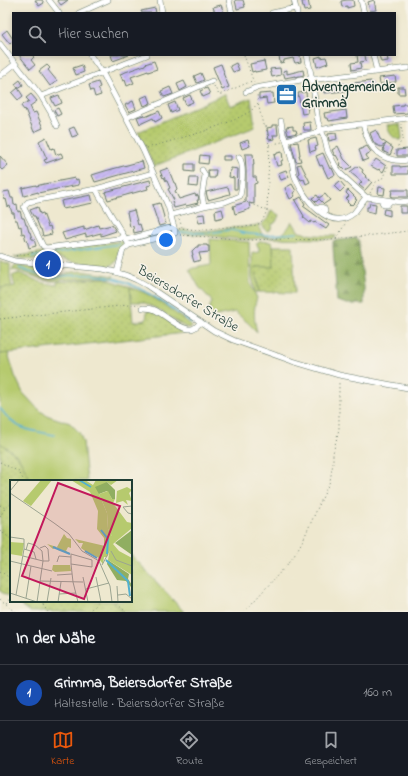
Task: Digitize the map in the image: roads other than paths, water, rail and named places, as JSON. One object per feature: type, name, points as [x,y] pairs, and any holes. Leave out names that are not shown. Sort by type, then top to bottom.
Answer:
[{"type":"street","points":[[49,0],[58,12]]},
{"type":"street","points":[[81,12],[108,0]]},
{"type":"street","points":[[160,0],[162,12]]},
{"type":"street","points":[[229,0],[232,12]]},
{"type":"street","points":[[284,12],[297,11],[294,0]]},
{"type":"street","points":[[361,0],[364,12]]},
{"type":"street","points":[[0,44],[41,96],[57,126]]},
{"type":"street","points":[[91,56],[102,72],[153,173],[172,214],[175,233],[127,241],[46,248],[43,246],[24,208],[28,202],[96,189],[153,173]]},
{"type":"street","points":[[41,96],[144,56]]},
{"type":"street","points":[[307,56],[319,127],[324,137],[328,152],[336,167],[341,174],[366,197],[400,202],[408,201]]},
{"type":"street","points":[[373,56],[376,72]]},
{"type":"street","points":[[0,76],[15,64]]},
{"type":"street","points":[[246,92],[255,88],[312,79],[408,68]]},
{"type":"street","points":[[126,118],[212,82]]},
{"type":"street","points":[[286,140],[315,133],[321,130],[408,118]]},
{"type":"street","points":[[281,122],[294,175],[304,194],[317,209],[334,220],[342,219],[354,213],[366,197]]},
{"type":"street","points":[[363,124],[370,144],[382,155],[399,161],[408,160]]},
{"type":"street","points":[[172,214],[225,202],[240,196],[242,161],[239,157]]},
{"type":"street","points":[[202,170],[205,175],[202,195],[204,206]]},
{"type":"street","points":[[96,189],[127,241]]},
{"type":"street","points":[[127,241],[174,228]]},
{"type":"street","points":[[117,272],[127,241]]},
{"type":"street","name":"Beiersdorfer Straße","points":[[2,257],[15,261],[117,272],[140,281],[201,322],[233,340],[292,361],[339,375],[408,388]]},
{"type":"street","points":[[143,308],[155,310],[172,321],[191,330],[196,328],[201,322]]},
{"type":"waterway","points":[[180,233],[208,233],[229,230],[256,235],[297,233]]},
{"type":"waterway","points":[[32,257],[120,244]]},
{"type":"waterway","points":[[19,268],[39,275],[51,277],[88,275],[103,276],[115,279],[150,294],[192,323]]},
{"type":"waterway","points":[[0,408],[6,416],[18,426],[54,435]]},
{"type":"place","name":"Adventgemeinde Grimma","points":[[287,95]]},
{"type":"place","name":"Grimma, Beiersdorfer Straße","points":[[48,264]]}]
